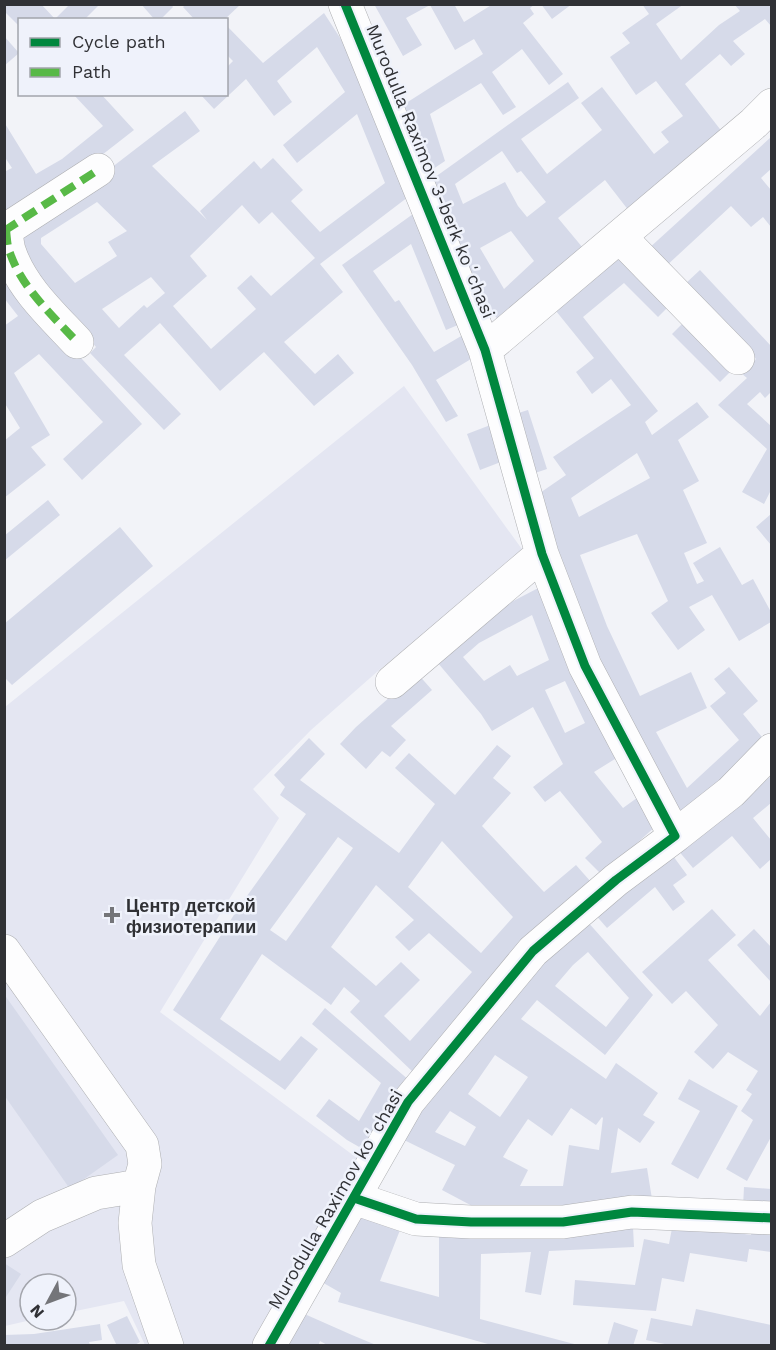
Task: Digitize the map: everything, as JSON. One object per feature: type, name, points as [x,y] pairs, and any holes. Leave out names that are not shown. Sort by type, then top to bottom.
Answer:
[{"type":"street","name":"Murodulla Raximov 3-berk koʻchasi","points":[[345,4],[485,350]]},
{"type":"street","points":[[675,836],[585,666],[542,554],[485,350],[745,130],[771,105]]},
{"type":"street","points":[[77,342],[43,306],[22,278],[9,252],[5,231],[98,170]]},
{"type":"street","points":[[620,237],[738,358]]},
{"type":"street","points":[[392,682],[542,554]]},
{"type":"street","name":"Murodulla Raximov koʻchasi","points":[[269,1346],[408,1101],[533,951],[616,879],[731,792],[771,750]]},
{"type":"street","points":[[4,951],[142,1145],[145,1164],[139,1186],[135,1223],[139,1265],[167,1346]]},
{"type":"street","points":[[4,1241],[42,1216],[96,1192],[139,1186]]},
{"type":"street","points":[[354,1198],[417,1218],[471,1222],[563,1222],[632,1212],[771,1218]]},
{"type":"shaded area","name":"Центр детской физиотерапии","points":[[404,386],[524,552],[378,671],[311,730],[253,789],[279,818],[160,1012],[365,1164],[251,1345],[145,1345],[124,1301],[78,1311],[78,1272],[18,1272],[18,1323],[5,1326],[5,707]]},
{"type":"building","points":[[4,4],[41,4],[54,18],[18,18],[18,25],[4,11]]},
{"type":"building","points":[[70,4],[100,4],[86,18],[56,18]]},
{"type":"building","points":[[141,4],[171,4],[173,7],[162,18],[153,18]]},
{"type":"building","points":[[186,4],[241,4],[226,18],[193,18],[183,7]]},
{"type":"building","points":[[374,4],[454,4],[464,22],[493,4],[535,4],[530,8],[534,14],[523,23],[563,74],[549,85],[522,49],[492,72],[516,107],[503,115],[481,83],[430,114],[445,161],[427,173],[403,105],[483,54],[474,39],[455,50],[430,5],[406,18],[422,45],[403,56]]},
{"type":"building","points":[[541,4],[572,4],[552,19]]},
{"type":"building","points":[[642,4],[684,4],[656,24],[681,60],[719,25],[740,11],[734,4],[771,4],[771,26],[765,19],[733,41],[745,54],[731,66],[720,54],[685,84],[723,133],[629,211],[605,180],[558,218],[583,248],[497,319],[454,240],[431,180],[568,82],[579,98],[521,139],[547,174],[602,130],[581,103],[602,87],[654,154],[669,142],[661,132],[683,116],[656,81],[636,95],[610,57],[630,43],[622,33],[649,14]],"holes":[[[502,151],[517,173],[521,171],[546,202],[527,217],[505,182],[463,204],[455,184]],[[511,231],[534,261],[504,289],[480,248]]]},
{"type":"building","points":[[324,13],[366,78],[412,194],[320,264],[343,292],[284,342],[315,374],[338,354],[354,373],[314,406],[264,352],[220,391],[160,323],[124,355],[181,414],[164,430],[90,353],[96,347],[21,261],[23,226],[107,171],[185,111],[200,131],[152,166],[207,220],[200,211],[254,161],[261,169],[273,158],[303,190],[291,201],[320,232],[385,183],[357,114],[297,163],[283,145],[345,92],[317,47],[277,81],[292,102],[274,116],[246,79],[228,96],[228,66],[233,61],[228,56],[228,27],[263,63]],"holes":[[[97,202],[127,231],[108,242],[117,256],[75,283],[41,244],[41,238]],[[242,205],[259,224],[272,212],[315,258],[271,296],[251,275],[237,288],[256,309],[211,349],[173,306],[207,276],[190,256]],[[151,277],[165,293],[147,308],[144,305],[119,328],[102,309]]]},
{"type":"building","points":[[4,36],[18,54],[4,66]]},
{"type":"building","points":[[75,96],[103,96],[134,130],[75,176],[4,219],[4,172],[12,168],[4,156],[4,122],[36,174],[62,159],[103,126]]},
{"type":"building","points":[[202,96],[228,96],[214,109]]},
{"type":"building","points":[[771,137],[771,169],[761,178],[771,190],[771,227],[763,217],[751,227],[731,206],[664,268],[647,250]]},
{"type":"building","points":[[420,209],[465,322],[446,330],[411,244],[373,271],[395,302],[399,300],[434,352],[468,332],[476,356],[436,380],[458,416],[446,422],[412,365],[342,265]]},
{"type":"building","points":[[621,256],[669,306],[658,317],[624,283],[583,317],[658,411],[645,422],[652,435],[697,402],[709,417],[678,440],[699,481],[683,490],[707,543],[684,553],[697,584],[704,581],[693,563],[720,547],[742,585],[753,579],[771,612],[771,622],[739,641],[712,595],[689,607],[705,630],[678,650],[651,613],[668,601],[637,534],[580,555],[607,626],[640,696],[691,672],[707,708],[656,732],[687,788],[739,740],[710,706],[726,693],[714,679],[729,667],[758,701],[743,714],[767,743],[680,817],[585,634],[534,497],[566,475],[553,457],[631,405],[611,379],[592,394],[576,372],[594,358],[556,311]],"holes":[[[637,453],[650,478],[579,517],[571,498]]]},
{"type":"building","points":[[4,265],[46,320],[142,424],[82,480],[63,459],[103,422],[39,354],[14,373],[50,435],[31,447],[46,465],[4,498],[4,441],[20,428],[4,402],[4,326],[18,316],[4,298]]},
{"type":"building","points":[[700,270],[771,346],[771,392],[765,398],[760,392],[747,404],[771,426],[771,490],[764,504],[742,492],[767,449],[718,405],[747,378],[741,373],[756,359],[685,284]]},
{"type":"building","points":[[686,320],[734,368],[720,382],[672,334]]},
{"type":"building","points":[[528,410],[547,469],[532,474],[512,415]]},
{"type":"building","points":[[493,424],[506,460],[480,470],[467,434]]},
{"type":"building","points":[[48,500],[60,515],[4,561],[4,536]]},
{"type":"building","points":[[771,514],[771,545],[756,527]]},
{"type":"building","points":[[120,527],[153,566],[12,685],[4,677],[4,624]]},
{"type":"building","points":[[546,584],[623,754],[594,772],[623,808],[641,795],[657,825],[602,875],[585,858],[602,842],[560,791],[545,802],[533,787],[563,764],[533,707],[492,731],[481,714],[432,656],[469,624]],"holes":[[[532,615],[549,660],[517,676],[510,665],[484,681],[463,657],[479,643]],[[565,681],[585,723],[565,733],[545,690]]]},
{"type":"building","points":[[417,673],[432,690],[391,726],[406,740],[390,757],[382,751],[366,769],[340,744]]},
{"type":"building","points":[[309,738],[325,754],[300,780],[399,853],[435,804],[395,768],[409,753],[455,795],[497,745],[511,756],[493,778],[511,793],[482,826],[544,892],[576,865],[591,882],[414,1073],[350,1012],[360,1001],[344,987],[331,1005],[262,954],[220,1019],[280,1061],[301,1036],[318,1049],[285,1090],[173,1010],[239,907],[306,814],[280,795],[285,787],[274,775]],"holes":[[[338,837],[353,848],[286,941],[270,930]],[[442,841],[513,917],[481,953],[408,887]],[[376,885],[414,920],[395,937],[409,951],[429,933],[472,972],[410,1041],[384,1016],[420,980],[401,962],[376,986],[331,947]]]},
{"type":"building","points":[[770,777],[771,803],[753,818],[771,840],[771,859],[760,869],[732,836],[693,868],[677,849]]},
{"type":"building","points":[[668,849],[687,875],[673,885],[685,902],[673,911],[655,887],[607,928],[593,912]]},
{"type":"building","points":[[712,909],[736,935],[708,960],[760,1016],[771,1002],[771,1137],[747,1181],[726,1169],[753,1120],[741,1111],[752,1094],[746,1090],[758,1071],[728,1052],[713,1069],[694,1052],[718,1025],[686,991],[672,1004],[642,972]]},
{"type":"building","points":[[586,920],[653,995],[605,1055],[537,1000],[521,1019],[606,1079],[616,1063],[658,1093],[643,1115],[655,1122],[640,1143],[618,1128],[611,1173],[647,1168],[652,1199],[589,1208],[476,1208],[442,1190],[455,1165],[402,1139],[430,1099],[551,947]],"holes":[[[588,952],[629,998],[606,1027],[555,986]],[[495,1055],[528,1077],[500,1117],[468,1094]],[[571,1108],[596,1125],[603,1118],[599,1150],[569,1145],[563,1186],[520,1186],[528,1170],[503,1157],[509,1147],[528,1119],[552,1136]],[[450,1111],[476,1127],[465,1146],[435,1132]]]},
{"type":"building","points":[[754,929],[771,947],[771,982],[737,945]]},
{"type":"building","points":[[4,994],[118,1155],[70,1189],[4,1095]]},
{"type":"building","points":[[325,1008],[410,1081],[368,1152],[347,1140],[316,1116],[329,1099],[359,1121],[381,1083],[312,1024]]},
{"type":"building","points":[[689,1079],[738,1106],[698,1179],[671,1164],[700,1111],[678,1099]]},
{"type":"building","points":[[744,1187],[771,1189],[771,1209],[743,1207]]},
{"type":"building","points":[[363,1208],[402,1225],[380,1281],[439,1297],[439,1235],[633,1227],[634,1247],[549,1251],[541,1295],[525,1292],[531,1252],[481,1254],[480,1319],[578,1345],[495,1346],[338,1302],[341,1293],[320,1281]]},
{"type":"building","points":[[673,1223],[751,1235],[752,1227],[771,1230],[771,1252],[749,1249],[747,1262],[690,1253],[684,1282],[662,1278],[656,1311],[573,1305],[575,1280],[635,1285],[644,1239],[669,1244]]},
{"type":"building","points":[[4,1263],[18,1272],[18,1279],[4,1300]]},
{"type":"building","points":[[696,1309],[771,1325],[771,1346],[674,1346],[646,1340],[651,1318],[692,1326]]},
{"type":"building","points":[[300,1312],[376,1345],[329,1346],[320,1341],[318,1346],[280,1346]]},
{"type":"building","points":[[127,1316],[140,1342],[133,1346],[117,1346],[107,1325]]},
{"type":"building","points":[[614,1322],[638,1330],[633,1346],[607,1346]]},
{"type":"building","points":[[100,1324],[102,1340],[89,1342],[90,1345],[4,1346],[4,1335],[78,1332],[78,1327]]},
{"type":"marked path","points":[[4,231],[98,170]]},
{"type":"marked path","points":[[6,230],[9,250],[22,278],[77,342]]},
{"type":"cycle path","points":[[269,1346],[408,1102],[533,951],[616,880],[675,836],[585,666],[542,554],[485,350],[345,4]]},
{"type":"cycle path","points":[[354,1198],[416,1219],[471,1222],[563,1222],[632,1212],[772,1218]]},
{"type":"place","name":"Центр детской физиотерапии","points":[[112,915]]}]
